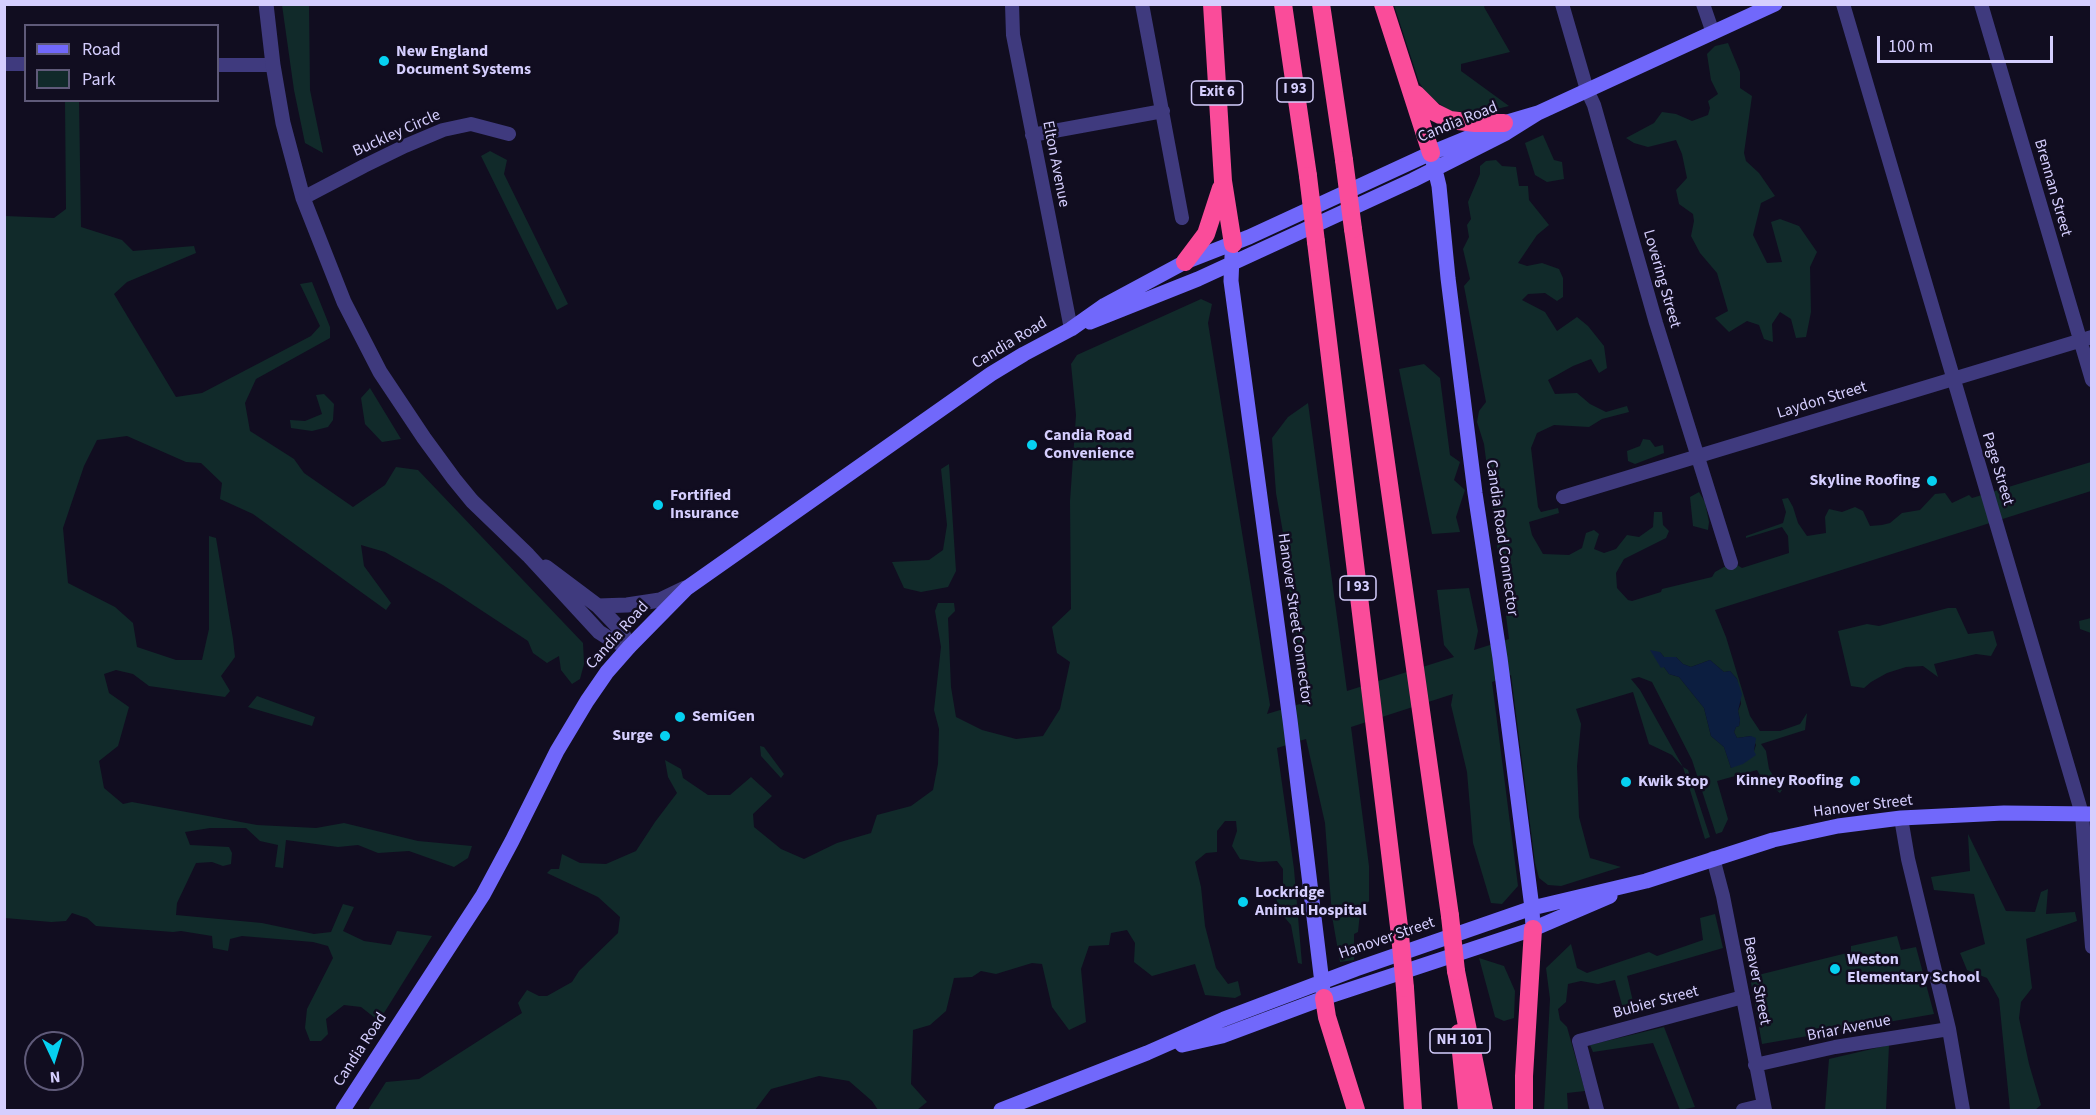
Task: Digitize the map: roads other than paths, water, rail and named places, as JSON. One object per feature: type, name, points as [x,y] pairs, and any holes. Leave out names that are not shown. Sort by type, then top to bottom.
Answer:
[{"type":"highway","name":"Exit 6","points":[[1212,4],[1223,181]]},
{"type":"highway","name":"I 93","points":[[1283,4],[1308,176],[1400,935],[1413,1110]]},
{"type":"highway","name":"I 93","points":[[1321,4],[1456,972],[1484,1110]]},
{"type":"highway","points":[[1383,4],[1413,91],[1433,161]]},
{"type":"highway","points":[[1413,91],[1434,112],[1450,120],[1503,123]]},
{"type":"highway","points":[[1223,181],[1233,244]]},
{"type":"highway","points":[[1185,262],[1206,234],[1223,181]]},
{"type":"highway","points":[[1524,1110],[1524,1066],[1533,929]]},
{"type":"highway","name":"NH 101","points":[[1456,972],[1461,1060],[1467,1110]]},
{"type":"highway","points":[[1323,990],[1327,1017],[1356,1110]]},
{"type":"main road","name":"Candia Road","points":[[343,1110],[483,895],[567,733],[607,672],[628,647],[687,588],[991,374],[1071,328],[1105,305],[1185,262],[1506,133],[1538,113],[1775,4]]},
{"type":"main road","name":"Candia Road","points":[[1071,328],[1121,311],[1231,263],[1503,123],[1538,113]]},
{"type":"main road","name":"Candia Road Connector","points":[[1433,161],[1439,186],[1448,278],[1474,482],[1500,658],[1533,929]]},
{"type":"main road","name":"Hanover Street Connector","points":[[1233,244],[1231,282],[1290,720],[1323,990]]},
{"type":"main road","name":"Hanover Street","points":[[1323,990],[1533,929],[1646,881],[1713,858],[1796,834],[1901,818],[2004,813],[2086,814]]},
{"type":"main road","name":"Hanover Street","points":[[1001,1110],[1147,1053],[1222,1036],[1323,990],[1532,908],[1646,881]]},
{"type":"street","points":[[266,4],[273,65],[288,141],[303,198],[344,302],[380,372],[454,479],[494,524],[528,555],[599,632],[628,647]]},
{"type":"street","name":"Elton Avenue","points":[[1012,4],[1013,35],[1071,328]]},
{"type":"street","points":[[1142,4],[1182,218]]},
{"type":"street","name":"Lovering Street","points":[[1562,4],[1587,90],[1594,105],[1656,323],[1731,563]]},
{"type":"street","points":[[1703,4],[1713,33]]},
{"type":"street","name":"Page Street","points":[[1843,4],[1953,379],[2086,814],[2091,947]]},
{"type":"street","name":"Brennan Street","points":[[1981,4],[2085,339],[2091,380]]},
{"type":"street","points":[[4,64],[24,64]]},
{"type":"street","points":[[219,65],[273,65]]},
{"type":"street","points":[[1032,135],[1163,111]]},
{"type":"street","name":"Buckley Circle","points":[[303,198],[364,165],[443,130],[471,124],[509,134]]},
{"type":"street","name":"Laydon Street","points":[[1563,497],[2085,339]]},
{"type":"street","points":[[528,555],[598,606],[621,630],[628,647]]},
{"type":"street","points":[[598,606],[660,600],[687,588]]},
{"type":"street","points":[[1901,818],[1908,859],[1949,1029],[1963,1110]]},
{"type":"street","name":"Beaver Street","points":[[1713,858],[1723,896],[1765,1108]]},
{"type":"street","name":"Bubier Street","points":[[1597,1110],[1579,1041],[1743,997]]},
{"type":"street","name":"Briar Avenue","points":[[1755,1065],[1854,1043],[1949,1029]]},
{"type":"street","points":[[1743,1110],[1765,1108]]},
{"type":"water","points":[[1650,650],[1660,652],[1664,657],[1676,657],[1683,664],[1691,667],[1710,660],[1724,672],[1730,671],[1737,679],[1742,694],[1738,711],[1739,726],[1734,732],[1737,738],[1751,736],[1756,738],[1754,751],[1756,755],[1743,764],[1731,768],[1724,747],[1711,736],[1704,708],[1679,677],[1669,674],[1664,667],[1661,668]]},
{"type":"place","name":"New England Document Systems","points":[[384,61]]},
{"type":"place","name":"Candia Road Convenience","points":[[1032,445]]},
{"type":"place","name":"Skyline Roofing","points":[[1932,481]]},
{"type":"place","name":"Fortified Insurance","points":[[658,505]]},
{"type":"place","name":"SemiGen","points":[[680,717]]},
{"type":"place","name":"Surge","points":[[665,736]]},
{"type":"place","name":"Kinney Roofing","points":[[1855,781]]},
{"type":"place","name":"Kwik Stop","points":[[1626,782]]},
{"type":"place","name":"Lockridge Animal Hospital","points":[[1243,902]]},
{"type":"place","name":"Weston Elementary School","points":[[1835,969]]}]
